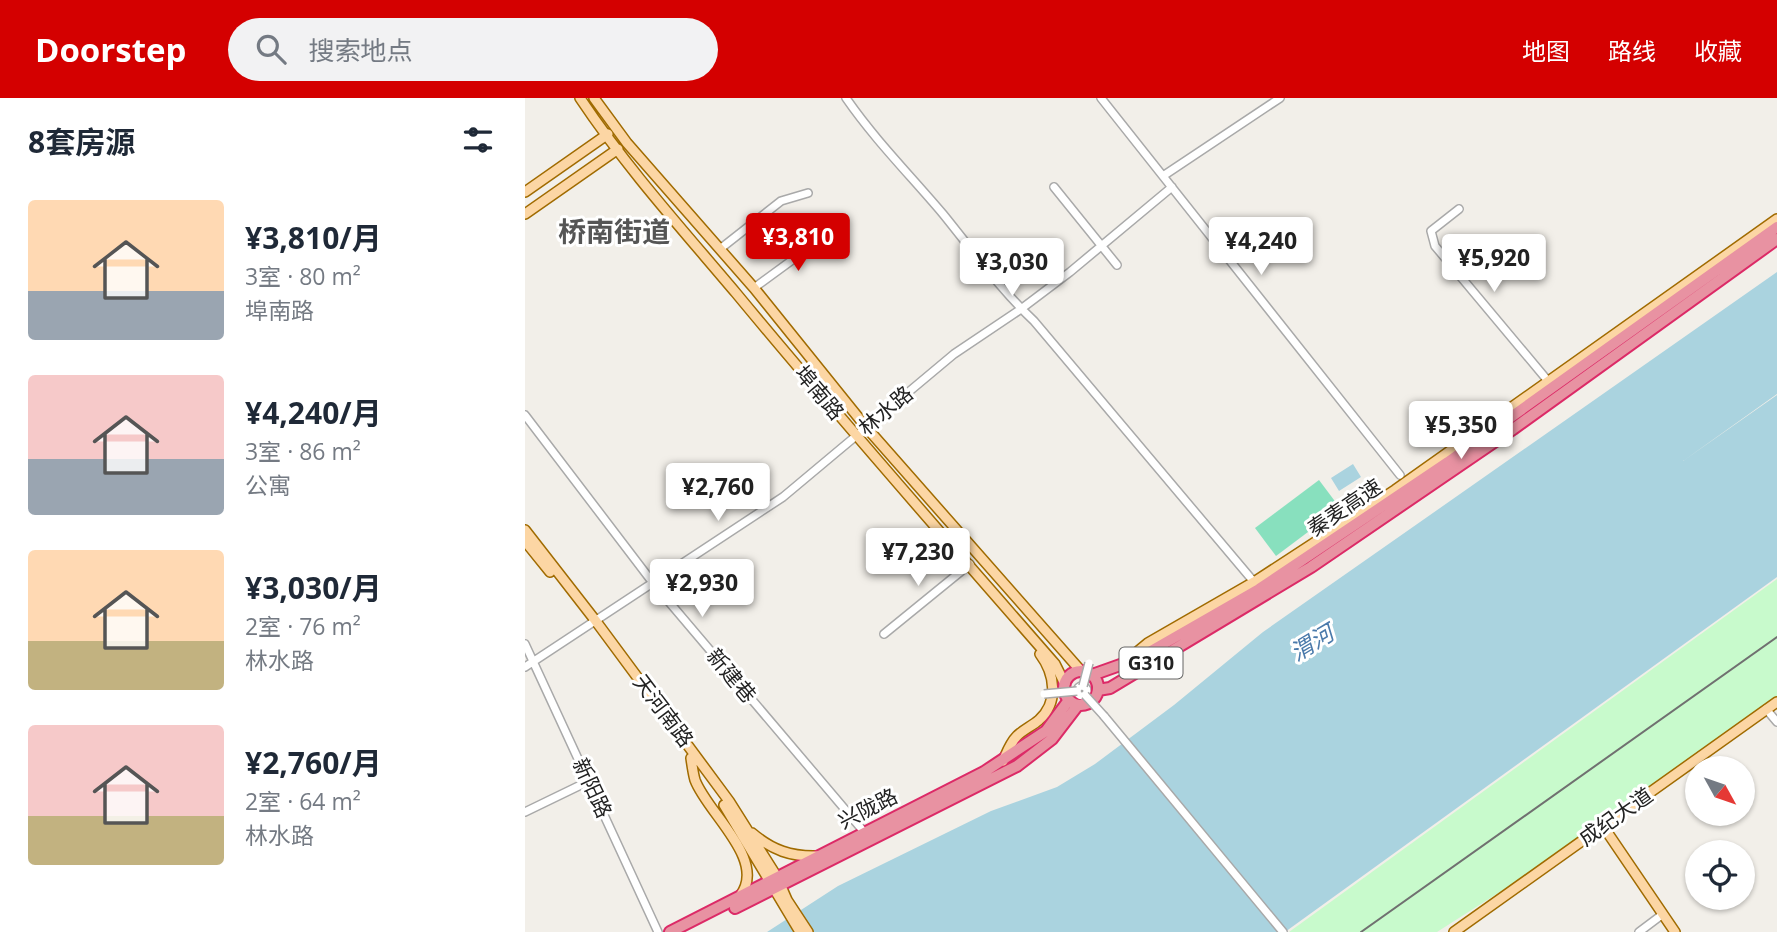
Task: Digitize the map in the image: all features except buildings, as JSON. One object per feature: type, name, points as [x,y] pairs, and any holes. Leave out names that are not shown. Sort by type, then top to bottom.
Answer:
[{"type":"highway","name":"秦麦高速","points":[[1079,695],[1089,703],[1098,690],[1109,688],[1202,628],[1448,462],[1777,227]]},
{"type":"highway","name":"秦麦高速","points":[[1087,670],[1118,667],[1202,628],[1311,568],[1513,429],[1777,239]]},
{"type":"highway","points":[[1079,695],[1065,692],[1065,684],[1071,674],[1087,670],[1096,680],[1098,690]]},
{"type":"highway","name":"兴陇路","points":[[686,932],[818,856],[1003,761],[1046,731],[1079,695]]},
{"type":"highway","name":"兴陇路","points":[[670,932],[1017,766],[1052,739],[1079,695]]},
{"type":"main road","name":"埠南路","points":[[579,98],[616,150],[855,436],[1055,664],[1065,684]]},
{"type":"main road","name":"埠南路","points":[[594,98],[615,129],[754,288],[866,427],[1058,645],[1087,670]]},
{"type":"main road","points":[[525,192],[615,129]]},
{"type":"main road","points":[[525,214],[627,143]]},
{"type":"main road","points":[[1118,667],[1148,643],[1254,582],[1395,490],[1777,219]]},
{"type":"main road","name":"天河南路","points":[[525,530],[695,754],[745,828],[784,902]]},
{"type":"main road","name":"天河南路","points":[[525,541],[593,621],[724,805],[775,883]]},
{"type":"main road","points":[[1003,761],[1011,743],[1040,719],[1053,700],[1053,684],[1048,668],[1018,621]]},
{"type":"main road","points":[[1048,656],[1055,653],[1058,645]]},
{"type":"main road","name":"成纪大道","points":[[1454,932],[1777,702]]},
{"type":"main road","points":[[691,758],[696,781],[746,862],[748,879],[737,899]]},
{"type":"main road","points":[[1603,826],[1675,932]]},
{"type":"main road","points":[[745,828],[777,850],[797,856],[818,856]]},
{"type":"main road","points":[[784,902],[800,932]]},
{"type":"main road","points":[[784,902],[808,932]]},
{"type":"street","points":[[846,98],[862,121],[1254,582]]},
{"type":"street","points":[[1101,98],[1400,475]]},
{"type":"street","points":[[1163,176],[1280,98]]},
{"type":"street","points":[[1054,187],[1117,265]]},
{"type":"street","name":"林水路","points":[[525,667],[783,497],[954,354],[1021,309],[1172,187]]},
{"type":"street","points":[[720,249],[781,201],[809,193]]},
{"type":"street","points":[[1459,209],[1431,231],[1435,246],[1548,381]]},
{"type":"street","points":[[754,288],[825,236]]},
{"type":"street","name":"新建巷","points":[[525,415],[653,583],[865,833]]},
{"type":"street","points":[[884,634],[970,564]]},
{"type":"street","name":"新阳路","points":[[525,644],[658,932]]},
{"type":"street","points":[[1079,695],[1087,670]]},
{"type":"street","points":[[1044,694],[1079,695],[1106,719],[1283,932]]},
{"type":"street","points":[[1766,709],[1777,722]]},
{"type":"street","points":[[525,812],[589,781]]},
{"type":"street","points":[[1639,932],[1663,914]]},
{"type":"green space","points":[[1319,480],[1340,508],[1276,556],[1255,528]]},
{"type":"green space","points":[[1777,579],[1777,699],[1699,756],[1685,756],[1685,766],[1603,826],[1437,932],[1289,932]]},
{"type":"water","name":"渭河","points":[[1777,272],[1777,394],[1683,461],[1777,395],[1777,577],[1285,932],[767,932],[838,886],[991,811],[1057,787],[1095,764],[1174,705],[1263,632]]},
{"type":"water","points":[[1353,464],[1361,477],[1339,491],[1331,478]]},
{"type":"tram line","points":[[1361,932],[1777,637]]},
{"type":"district","name":"桥南街道","points":[[614,232]]}]
